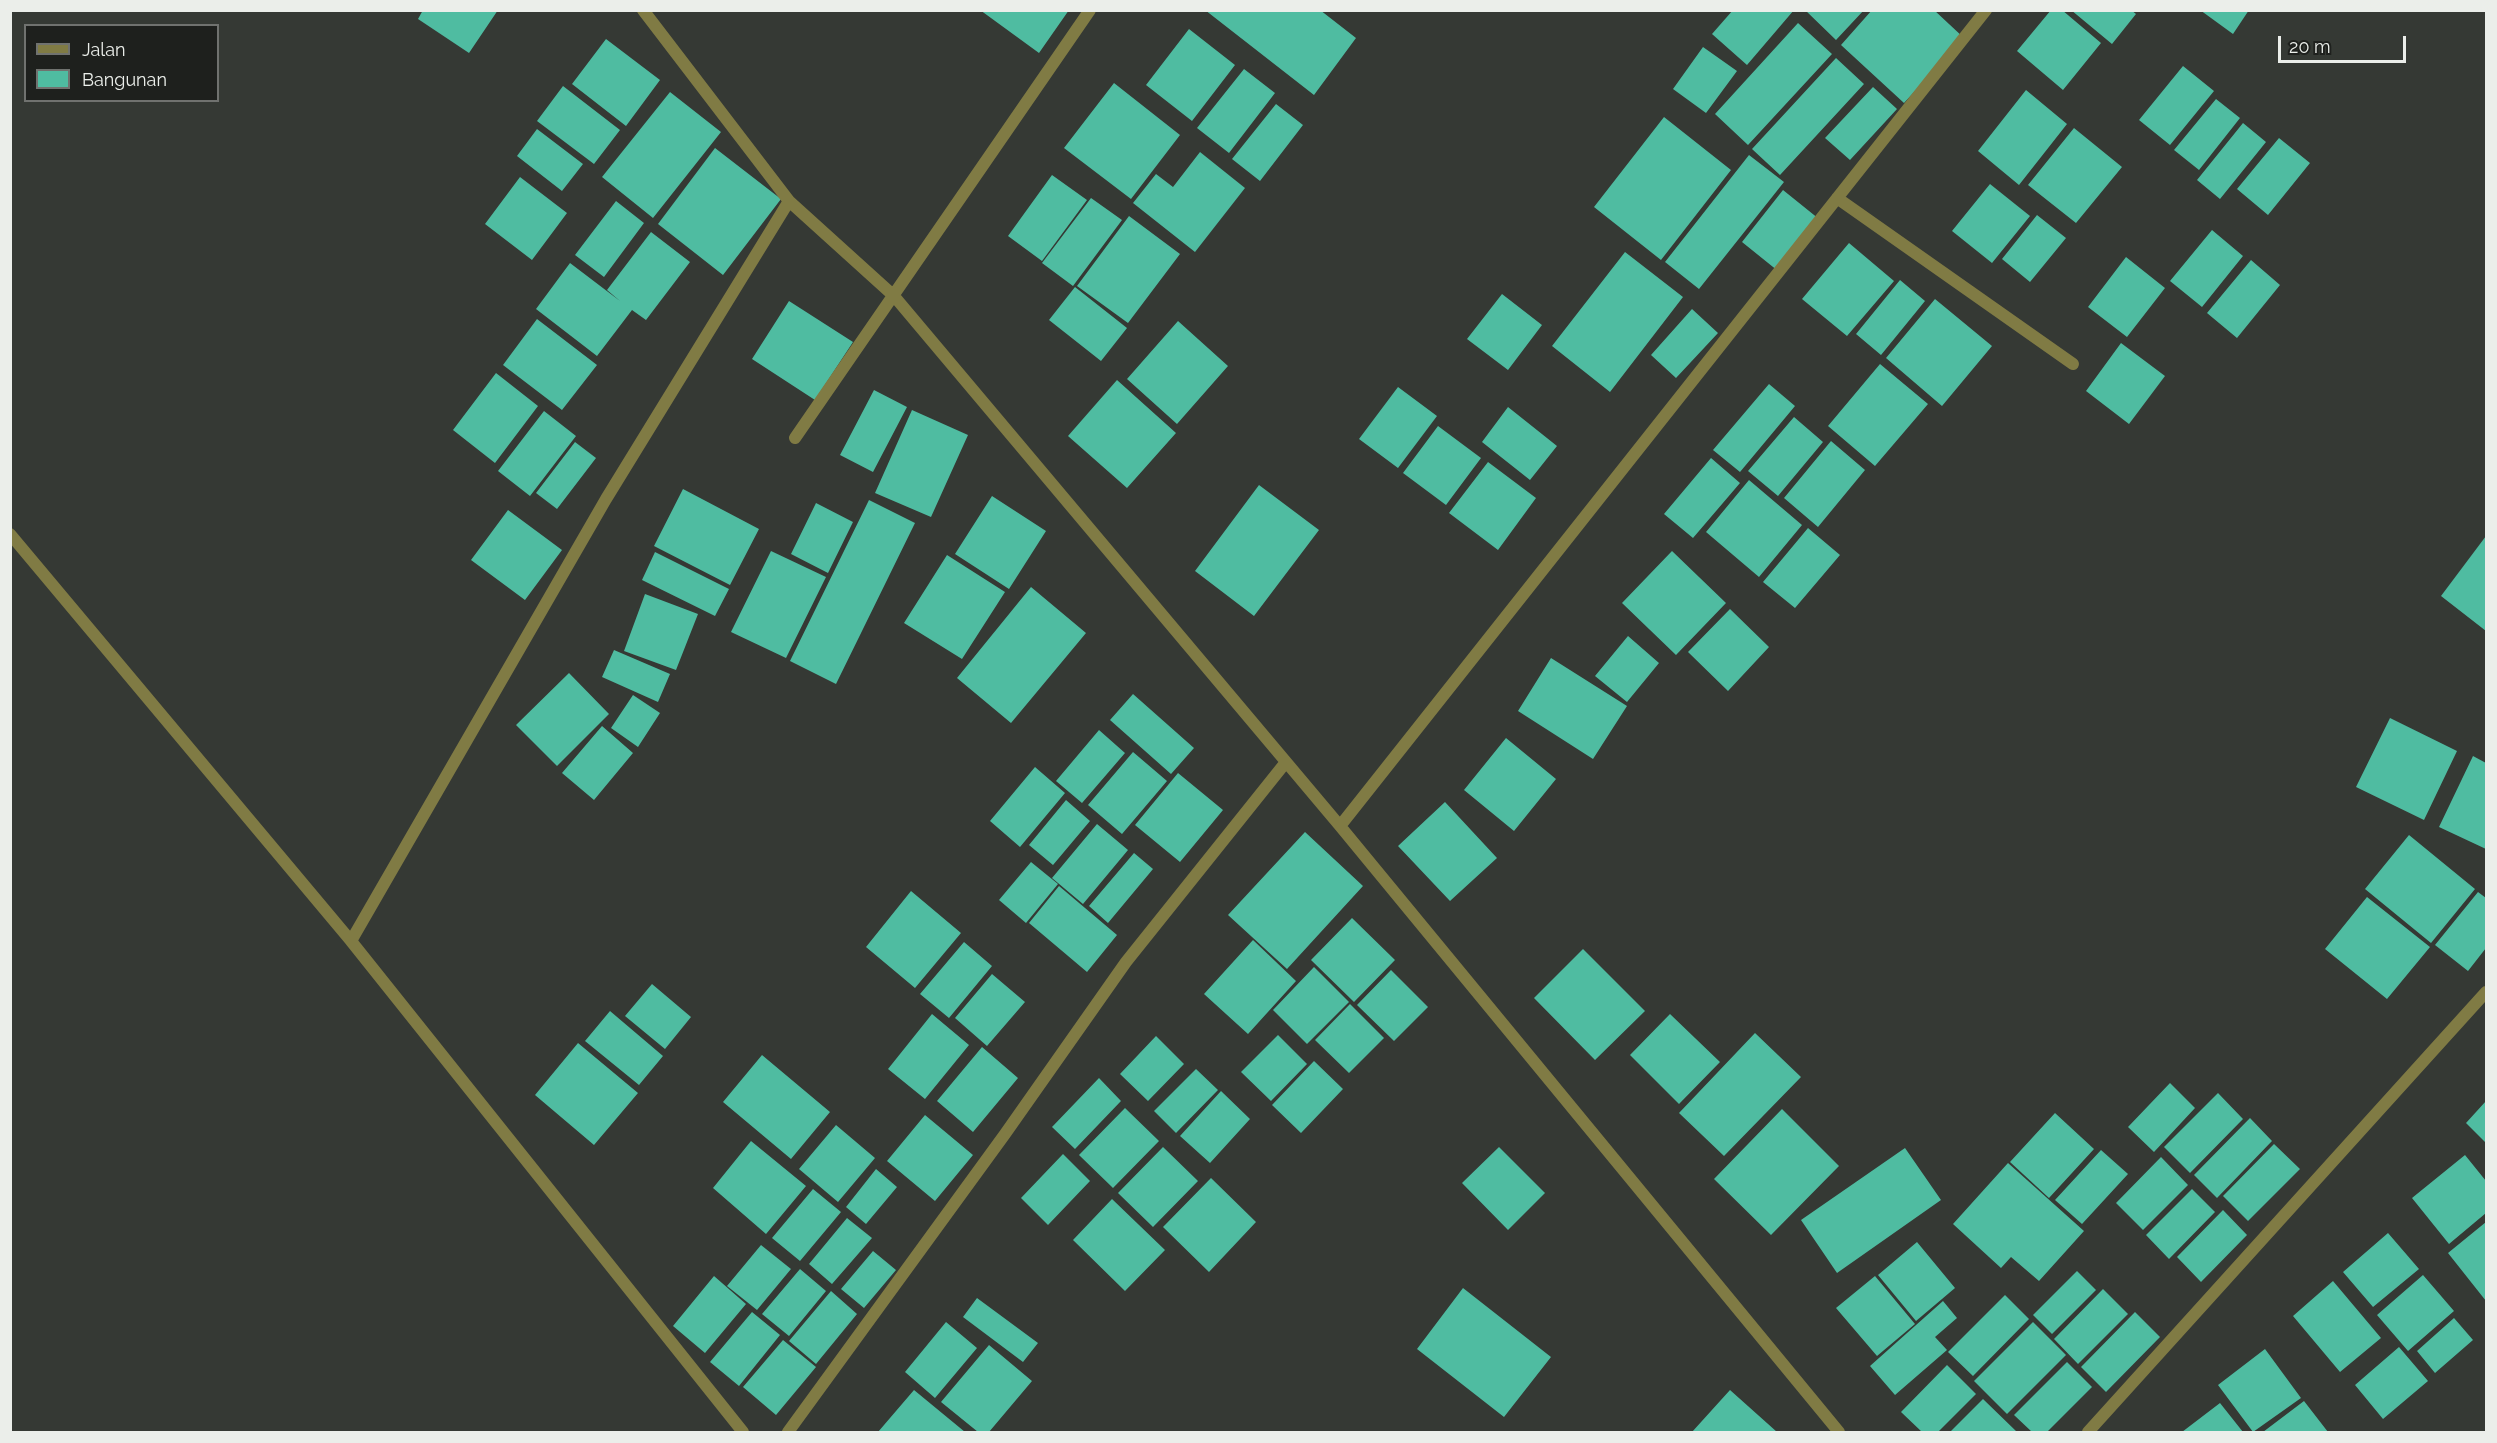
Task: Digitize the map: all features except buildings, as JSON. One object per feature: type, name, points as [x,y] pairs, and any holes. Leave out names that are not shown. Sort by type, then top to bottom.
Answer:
[{"type":"street","points":[[643,10],[789,201],[894,296],[1340,826],[1839,1432]]},
{"type":"street","points":[[795,438],[1090,10]]},
{"type":"street","points":[[1340,826],[1986,10]]},
{"type":"street","points":[[1838,198],[2073,363]]},
{"type":"street","points":[[351,941],[606,500],[789,201]]},
{"type":"street","points":[[10,534],[351,941],[743,1432]]},
{"type":"street","points":[[788,1432],[1005,1134],[1126,962],[1286,762]]},
{"type":"street","points":[[2088,1432],[2487,992]]}]
